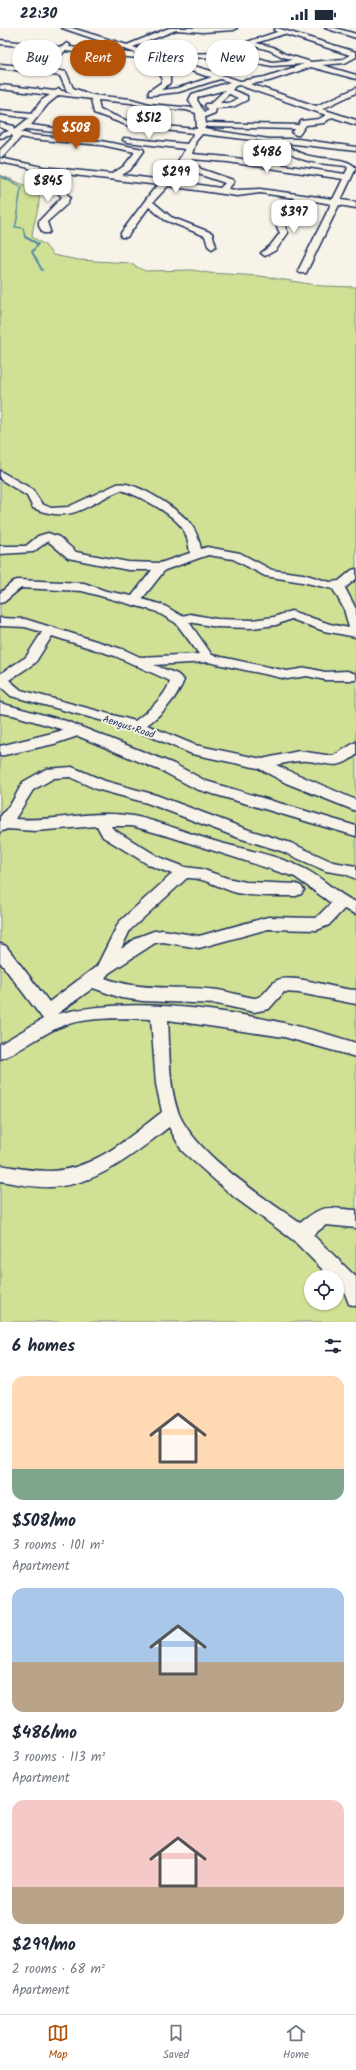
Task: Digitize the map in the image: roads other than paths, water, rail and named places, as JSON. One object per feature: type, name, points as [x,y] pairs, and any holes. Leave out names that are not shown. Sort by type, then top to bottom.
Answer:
[{"type":"street","points":[[64,28],[81,30],[134,50]]},
{"type":"street","points":[[128,48],[175,28],[203,30],[234,28]]},
{"type":"street","points":[[270,28],[356,54]]},
{"type":"street","points":[[328,28],[356,36]]},
{"type":"street","points":[[63,49],[81,30]]},
{"type":"street","points":[[285,32],[249,41],[247,43],[271,48],[300,61],[356,77]]},
{"type":"street","points":[[0,42],[12,43]]},
{"type":"street","points":[[63,49],[134,56]]},
{"type":"street","points":[[200,119],[193,100],[195,96],[266,79],[312,64],[345,61],[356,54]]},
{"type":"street","points":[[259,62],[277,64],[300,61]]},
{"type":"street","points":[[0,66],[12,67]]},
{"type":"street","points":[[259,66],[270,74],[285,73]]},
{"type":"street","points":[[62,74],[68,86],[76,92],[94,98],[147,110],[164,107],[187,108],[200,119]]},
{"type":"street","points":[[112,145],[127,140],[145,131],[148,126],[147,110],[152,93],[166,83],[166,76]]},
{"type":"street","points":[[213,106],[236,103],[244,98],[232,86],[215,76]]},
{"type":"street","points":[[152,93],[179,90],[218,77]]},
{"type":"street","points":[[266,79],[280,84],[266,92]]},
{"type":"street","points":[[27,127],[46,100],[68,86]]},
{"type":"street","points":[[232,86],[266,92],[356,123]]},
{"type":"street","points":[[124,235],[156,192],[174,176],[187,153],[200,119],[232,86]]},
{"type":"street","points":[[0,87],[94,98]]},
{"type":"street","points":[[316,109],[356,90]]},
{"type":"street","points":[[94,98],[96,109],[101,114],[125,123],[148,126],[200,119],[284,141],[356,149]]},
{"type":"street","points":[[164,107],[188,118],[299,127]]},
{"type":"street","points":[[0,112],[36,116]]},
{"type":"street","points":[[284,141],[304,123],[321,121],[331,115]]},
{"type":"street","points":[[0,125],[11,128],[17,138],[0,155]]},
{"type":"street","points":[[0,136],[27,127],[105,135]]},
{"type":"street","points":[[14,132],[30,137],[59,138],[112,145],[140,151],[187,153]]},
{"type":"street","points":[[118,137],[187,153],[224,158],[246,163],[273,165],[298,171],[349,177]]},
{"type":"street","points":[[284,141],[292,153],[307,158],[351,166],[349,177],[303,271]]},
{"type":"street","points":[[114,177],[127,168],[140,151]]},
{"type":"street","points":[[187,153],[198,171],[230,182],[223,190]]},
{"type":"street","points":[[0,160],[37,168],[223,190],[237,193],[260,191],[303,196],[356,205]]},
{"type":"street","points":[[37,168],[51,178],[55,188],[66,197],[64,202],[43,221],[43,226],[46,231]]},
{"type":"street","points":[[128,179],[156,192]]},
{"type":"street","points":[[265,253],[273,248],[284,233],[281,227],[285,214],[285,208],[303,196]]},
{"type":"street","points":[[149,202],[158,212],[183,226],[208,235],[212,246]]},
{"type":"street","points":[[0,474],[15,484],[27,489],[33,494],[37,506],[49,511],[71,511],[121,486],[138,491],[154,501],[190,531],[196,555]]},
{"type":"street","points":[[0,550],[29,549],[42,538],[48,537],[55,539],[72,555],[128,566],[162,567],[207,551],[236,556],[269,573],[293,576],[329,586],[338,587],[356,573]]},
{"type":"street","points":[[134,601],[162,567]]},
{"type":"street","points":[[0,599],[14,586],[20,584],[66,585],[84,587],[104,594],[159,608],[180,620],[190,631],[208,658]]},
{"type":"street","points":[[180,620],[190,618],[217,623],[252,624],[276,621],[291,615],[328,628],[356,632],[350,609],[338,587]]},
{"type":"street","points":[[0,622],[25,624],[50,630],[79,641],[120,653],[138,661],[145,666],[169,675],[176,680],[174,688],[154,712],[137,726]]},
{"type":"street","points":[[1,679],[18,671],[38,653],[50,630]]},
{"type":"street","points":[[138,661],[208,658],[287,675],[307,672],[324,676],[354,675]]},
{"type":"street","name":"Aengus Road","points":[[1,679],[12,692],[137,726],[192,749],[262,764]]},
{"type":"street","points":[[0,708],[13,710],[77,730],[169,768],[200,785],[356,831]]},
{"type":"street","points":[[0,751],[54,739],[77,730]]},
{"type":"street","points":[[262,764],[300,756],[329,762],[338,761],[356,747]]},
{"type":"street","points":[[262,764],[291,779],[356,806]]},
{"type":"street","points":[[1,825],[18,806],[28,786],[51,773],[72,772],[101,785],[145,798],[244,834],[286,847],[331,867],[348,869],[356,873]]},
{"type":"street","points":[[1,825],[35,826],[101,820],[132,821],[174,832],[219,848],[264,860],[300,873],[341,902],[356,908]]},
{"type":"street","points":[[101,820],[108,833],[137,849],[154,861],[170,866],[183,873]]},
{"type":"street","points":[[97,975],[124,926],[183,873],[193,871],[204,874],[214,880],[231,886],[268,890],[296,890]]},
{"type":"street","points":[[0,1052],[51,1017],[97,975],[144,941],[154,937],[163,936],[199,942],[268,923],[318,924],[324,921],[341,902]]},
{"type":"street","points":[[0,950],[51,1017]]},
{"type":"street","points":[[97,975],[128,992],[217,998],[254,1005],[263,1004],[269,1000],[278,987],[290,984],[342,997],[356,997]]},
{"type":"street","points":[[51,1017],[70,1017],[133,1010],[158,1012],[239,1022],[315,1037],[356,1050]]},
{"type":"street","points":[[158,1012],[164,1084],[171,1115],[188,1145],[240,1191],[300,1234],[350,1285],[356,1297]]},
{"type":"street","points":[[0,1173],[22,1179],[68,1178],[82,1174],[102,1166],[121,1154],[171,1115]]},
{"type":"street","points":[[300,1234],[323,1216],[356,1219]]},
{"type":"waterway","points":[[0,176],[22,187],[18,217],[15,227],[23,228],[25,237]]},
{"type":"waterway","points":[[25,237],[38,244],[32,252],[42,270]]}]
